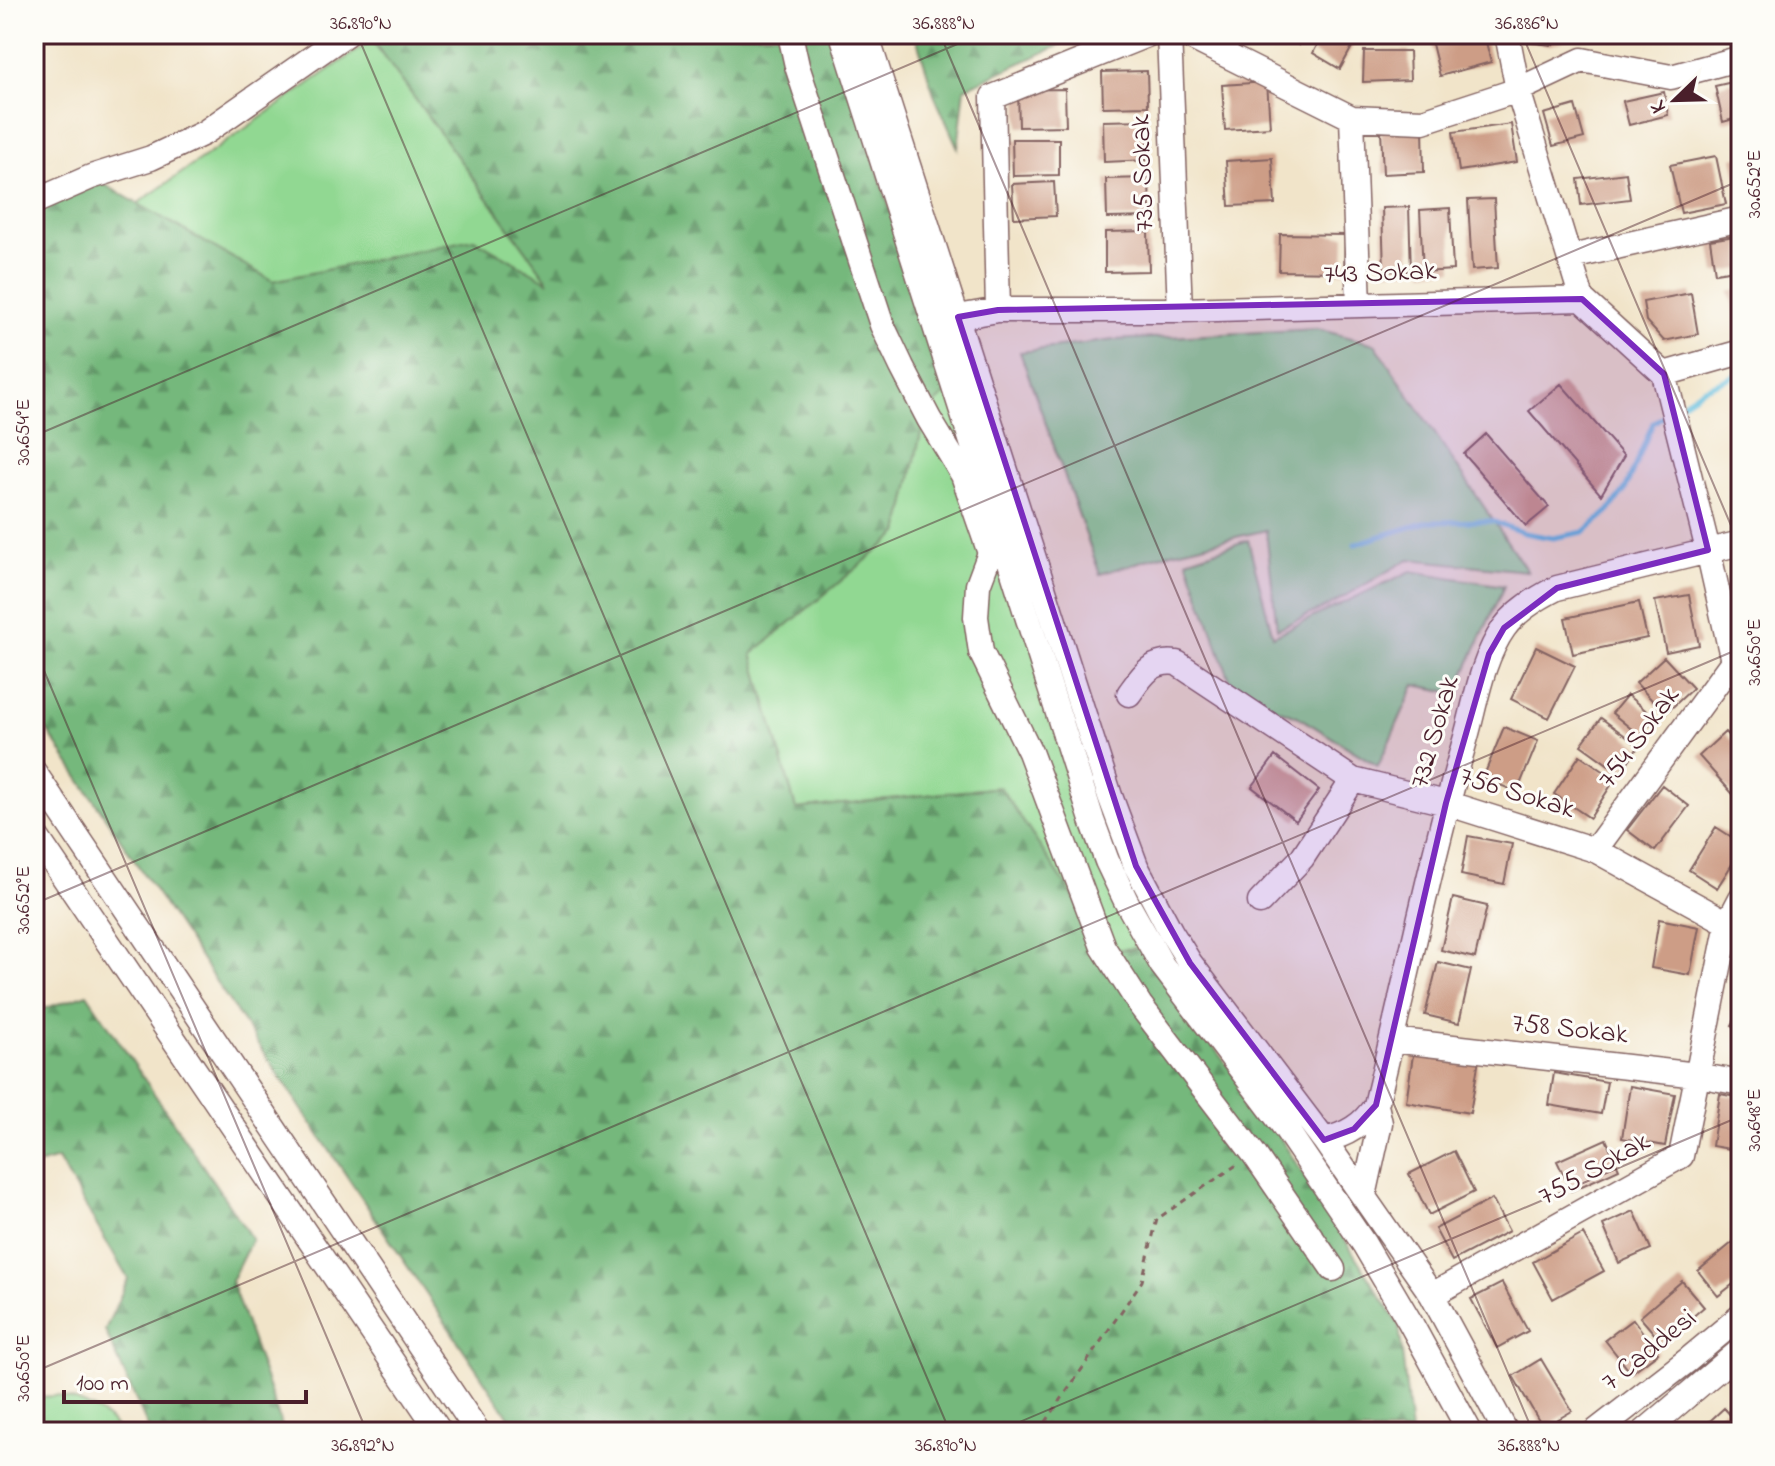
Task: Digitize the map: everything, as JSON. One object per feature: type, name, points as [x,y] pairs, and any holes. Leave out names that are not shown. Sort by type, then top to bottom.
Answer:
[{"type":"street","points":[[34,202],[91,177],[151,158],[204,133],[346,34]]},
{"type":"street","points":[[790,34],[797,66],[882,325],[929,419],[963,475],[990,553],[978,585],[976,617],[981,652],[1030,752],[1103,947],[1140,1005],[1254,1154],[1333,1269]]},
{"type":"street","points":[[842,34],[1107,861],[1162,965],[1286,1129],[1364,1244],[1470,1432]]},
{"type":"street","points":[[866,34],[1110,796],[1136,866],[1190,963],[1324,1140],[1432,1295],[1506,1432]]},
{"type":"street","points":[[998,310],[993,97],[1149,34]]},
{"type":"street","name":"735 Sokak","points":[[1169,34],[1180,310]]},
{"type":"street","points":[[1184,34],[1352,118],[1423,121],[1518,90],[1582,60],[1671,77],[1741,58]]},
{"type":"street","points":[[1507,34],[1518,90],[1582,299],[1664,374],[1737,664]]},
{"type":"street","points":[[1352,118],[1359,305]]},
{"type":"street","points":[[1571,257],[1741,219]]},
{"type":"street","name":"743 Sokak","points":[[958,317],[998,310],[1180,310],[1582,299]]},
{"type":"street","points":[[1664,374],[1741,352]]},
{"type":"street","name":"732 Sokak","points":[[1364,1196],[1380,1123],[1376,1105],[1446,803],[1489,654],[1504,628],[1519,611],[1557,588],[1741,543]]},
{"type":"street","name":"756 Sokak","points":[[1129,694],[1153,665],[1177,663],[1353,780],[1446,803],[1595,850],[1728,923]]},
{"type":"street","name":"754 Sokak","points":[[1595,850],[1737,664]]},
{"type":"street","points":[[34,772],[478,1432]]},
{"type":"street","points":[[1260,902],[1302,858],[1353,780]]},
{"type":"street","points":[[34,833],[440,1432]]},
{"type":"street","name":"755 Sokak","points":[[1432,1295],[1681,1156],[1728,923],[1741,898]]},
{"type":"street","name":"758 Sokak","points":[[1392,1040],[1697,1075],[1741,1083]]},
{"type":"street","points":[[1324,1140],[1354,1129],[1376,1105]]},
{"type":"street","name":"7 Caddesi","points":[[1595,1432],[1741,1316]]},
{"type":"street","points":[[1644,1432],[1741,1350]]},
{"type":"path","points":[[1039,1432],[1142,1281],[1157,1219],[1254,1154]]},
{"type":"highlighted area","points":[[1582,299],[1664,374],[1708,550],[1557,588],[1504,628],[1489,654],[1446,803],[1376,1105],[1354,1129],[1324,1140],[1190,963],[1136,866],[958,317],[998,310]]},
{"type":"green space","points":[[378,34],[834,34],[948,391],[925,414],[899,533],[752,654],[796,809],[1000,787],[1109,950],[1141,948],[1279,1136],[1399,1325],[1411,1432],[519,1432],[34,711],[34,205],[91,177],[273,281],[474,239],[549,282],[372,40]]},
{"type":"green space","points":[[915,34],[1077,34],[1056,47],[965,88],[958,148],[935,97]]},
{"type":"green space","points":[[372,40],[551,284],[474,239],[273,281],[137,204]]},
{"type":"green space","points":[[1317,329],[1375,344],[1527,571],[1409,559],[1328,606],[1277,629],[1266,530],[1172,552],[1100,574],[1020,352],[1114,340]]},
{"type":"green space","points":[[948,391],[1141,948],[1109,950],[1000,787],[796,809],[752,654],[899,533],[925,414]]},
{"type":"green space","points":[[1248,540],[1273,636],[1411,571],[1504,586],[1456,693],[1415,685],[1378,766],[1297,716],[1235,694],[1187,560]]},
{"type":"green space","points":[[87,994],[252,1239],[231,1281],[284,1432],[150,1432],[105,1330],[128,1279],[58,1159],[34,1166],[34,1012]]},
{"type":"green space","points":[[58,1396],[92,1408],[120,1432],[34,1432],[34,1397]]},
{"type":"building","points":[[1280,34],[1305,34],[1299,45]]},
{"type":"building","points":[[1323,34],[1359,34],[1340,69],[1313,53]]},
{"type":"building","points":[[1484,34],[1491,62],[1440,76],[1430,36]]},
{"type":"building","points":[[1528,34],[1573,34],[1572,38],[1551,45],[1528,42]]},
{"type":"building","points":[[1717,34],[1741,34],[1741,44]]},
{"type":"building","points":[[1364,51],[1409,51],[1410,80],[1363,82]]},
{"type":"building","points":[[1147,71],[1148,106],[1103,107],[1102,72]]},
{"type":"building","points":[[1741,80],[1741,117],[1723,122],[1715,86]]},
{"type":"building","points":[[1267,82],[1270,127],[1225,130],[1222,85]]},
{"type":"building","points":[[1065,89],[1066,126],[1019,127],[1018,90]]},
{"type":"building","points":[[1664,92],[1668,115],[1629,125],[1623,101]]},
{"type":"building","points":[[1575,105],[1584,138],[1553,146],[1544,114]]},
{"type":"building","points":[[1147,120],[1149,160],[1104,162],[1103,121]]},
{"type":"building","points":[[1511,124],[1517,162],[1459,171],[1453,132]]},
{"type":"building","points":[[1423,129],[1424,172],[1383,174],[1381,130]]},
{"type":"building","points":[[1012,139],[1059,139],[1059,175],[1013,176]]},
{"type":"building","points":[[1716,156],[1726,204],[1681,213],[1670,165]]},
{"type":"building","points":[[1741,156],[1741,188],[1740,188],[1733,158]]},
{"type":"building","points":[[1272,158],[1275,204],[1229,206],[1226,161]]},
{"type":"building","points":[[1626,173],[1630,199],[1581,205],[1578,179]]},
{"type":"building","points":[[1149,178],[1150,217],[1107,218],[1106,179]]},
{"type":"building","points":[[1054,182],[1056,216],[1014,218],[1012,184]]},
{"type":"building","points":[[1494,199],[1498,268],[1472,270],[1468,200]]},
{"type":"building","points":[[1409,207],[1411,271],[1384,271],[1382,208]]},
{"type":"building","points":[[1450,208],[1453,270],[1423,272],[1420,210]]},
{"type":"building","points":[[1148,231],[1149,271],[1105,272],[1105,232]]},
{"type":"building","points":[[1280,234],[1345,235],[1344,272],[1279,271]]},
{"type":"building","points":[[1741,235],[1741,269],[1715,273],[1710,240]]},
{"type":"building","points":[[1741,289],[1741,320],[1737,321],[1729,292]]},
{"type":"building","points":[[1691,293],[1698,334],[1664,341],[1646,321],[1643,302]]},
{"type":"building","points":[[1561,384],[1624,456],[1601,495],[1529,411]]},
{"type":"building","points":[[1486,434],[1549,507],[1526,526],[1464,454]]},
{"type":"building","points":[[1689,595],[1699,645],[1666,652],[1655,601]]},
{"type":"building","points":[[1639,602],[1647,638],[1573,654],[1565,618]]},
{"type":"building","points":[[1536,647],[1575,666],[1549,718],[1511,699]]},
{"type":"building","points":[[1664,657],[1693,688],[1665,714],[1636,683]]},
{"type":"building","points":[[1627,695],[1655,718],[1640,736],[1612,713]]},
{"type":"building","points":[[1601,718],[1639,746],[1620,773],[1581,745]]},
{"type":"building","points":[[1504,727],[1538,741],[1517,792],[1483,778]]},
{"type":"building","points":[[1725,732],[1741,750],[1739,801],[1699,756]]},
{"type":"building","points":[[1580,755],[1615,779],[1590,818],[1554,794]]},
{"type":"building","points":[[1275,756],[1319,790],[1296,821],[1252,787]]},
{"type":"building","points":[[1662,785],[1689,806],[1655,851],[1627,830]]},
{"type":"building","points":[[1716,827],[1741,843],[1741,850],[1717,888],[1689,870]]},
{"type":"building","points":[[1468,836],[1512,844],[1504,884],[1461,875]]},
{"type":"building","points":[[1453,898],[1487,906],[1475,958],[1441,950]]},
{"type":"building","points":[[1659,919],[1699,927],[1690,975],[1651,968]]},
{"type":"building","points":[[1438,962],[1471,970],[1459,1023],[1425,1015]]},
{"type":"building","points":[[1741,1009],[1741,1030],[1732,1025]]},
{"type":"building","points":[[1414,1048],[1479,1059],[1470,1113],[1406,1102]]},
{"type":"building","points":[[1554,1073],[1607,1082],[1601,1114],[1549,1105]]},
{"type":"building","points":[[1630,1086],[1675,1094],[1665,1146],[1622,1138]]},
{"type":"building","points":[[1720,1094],[1741,1098],[1741,1151],[1712,1146]]},
{"type":"building","points":[[1606,1139],[1619,1169],[1571,1191],[1557,1161]]},
{"type":"building","points":[[1454,1151],[1474,1192],[1429,1215],[1409,1174]]},
{"type":"building","points":[[1492,1199],[1509,1231],[1452,1261],[1435,1229]]},
{"type":"building","points":[[1634,1211],[1651,1249],[1619,1263],[1603,1225]]},
{"type":"building","points":[[1583,1234],[1604,1271],[1553,1299],[1533,1262]]},
{"type":"building","points":[[1732,1243],[1741,1254],[1741,1278],[1718,1296],[1698,1271]]},
{"type":"building","points":[[1682,1281],[1704,1307],[1662,1343],[1640,1317]]},
{"type":"building","points":[[1502,1283],[1528,1331],[1497,1348],[1471,1299]]},
{"type":"building","points":[[1633,1319],[1658,1353],[1631,1373],[1605,1340]]},
{"type":"building","points":[[1541,1359],[1572,1411],[1543,1428],[1513,1376]]},
{"type":"building","points":[[1724,1408],[1741,1427],[1741,1432],[1698,1432]]},
{"type":"waterway","points":[[1680,404],[1703,389],[1741,373]]},
{"type":"waterway","points":[[1355,544],[1427,522],[1492,521],[1524,533],[1553,538],[1584,532],[1606,514],[1624,492],[1653,423],[1666,414]]}]
